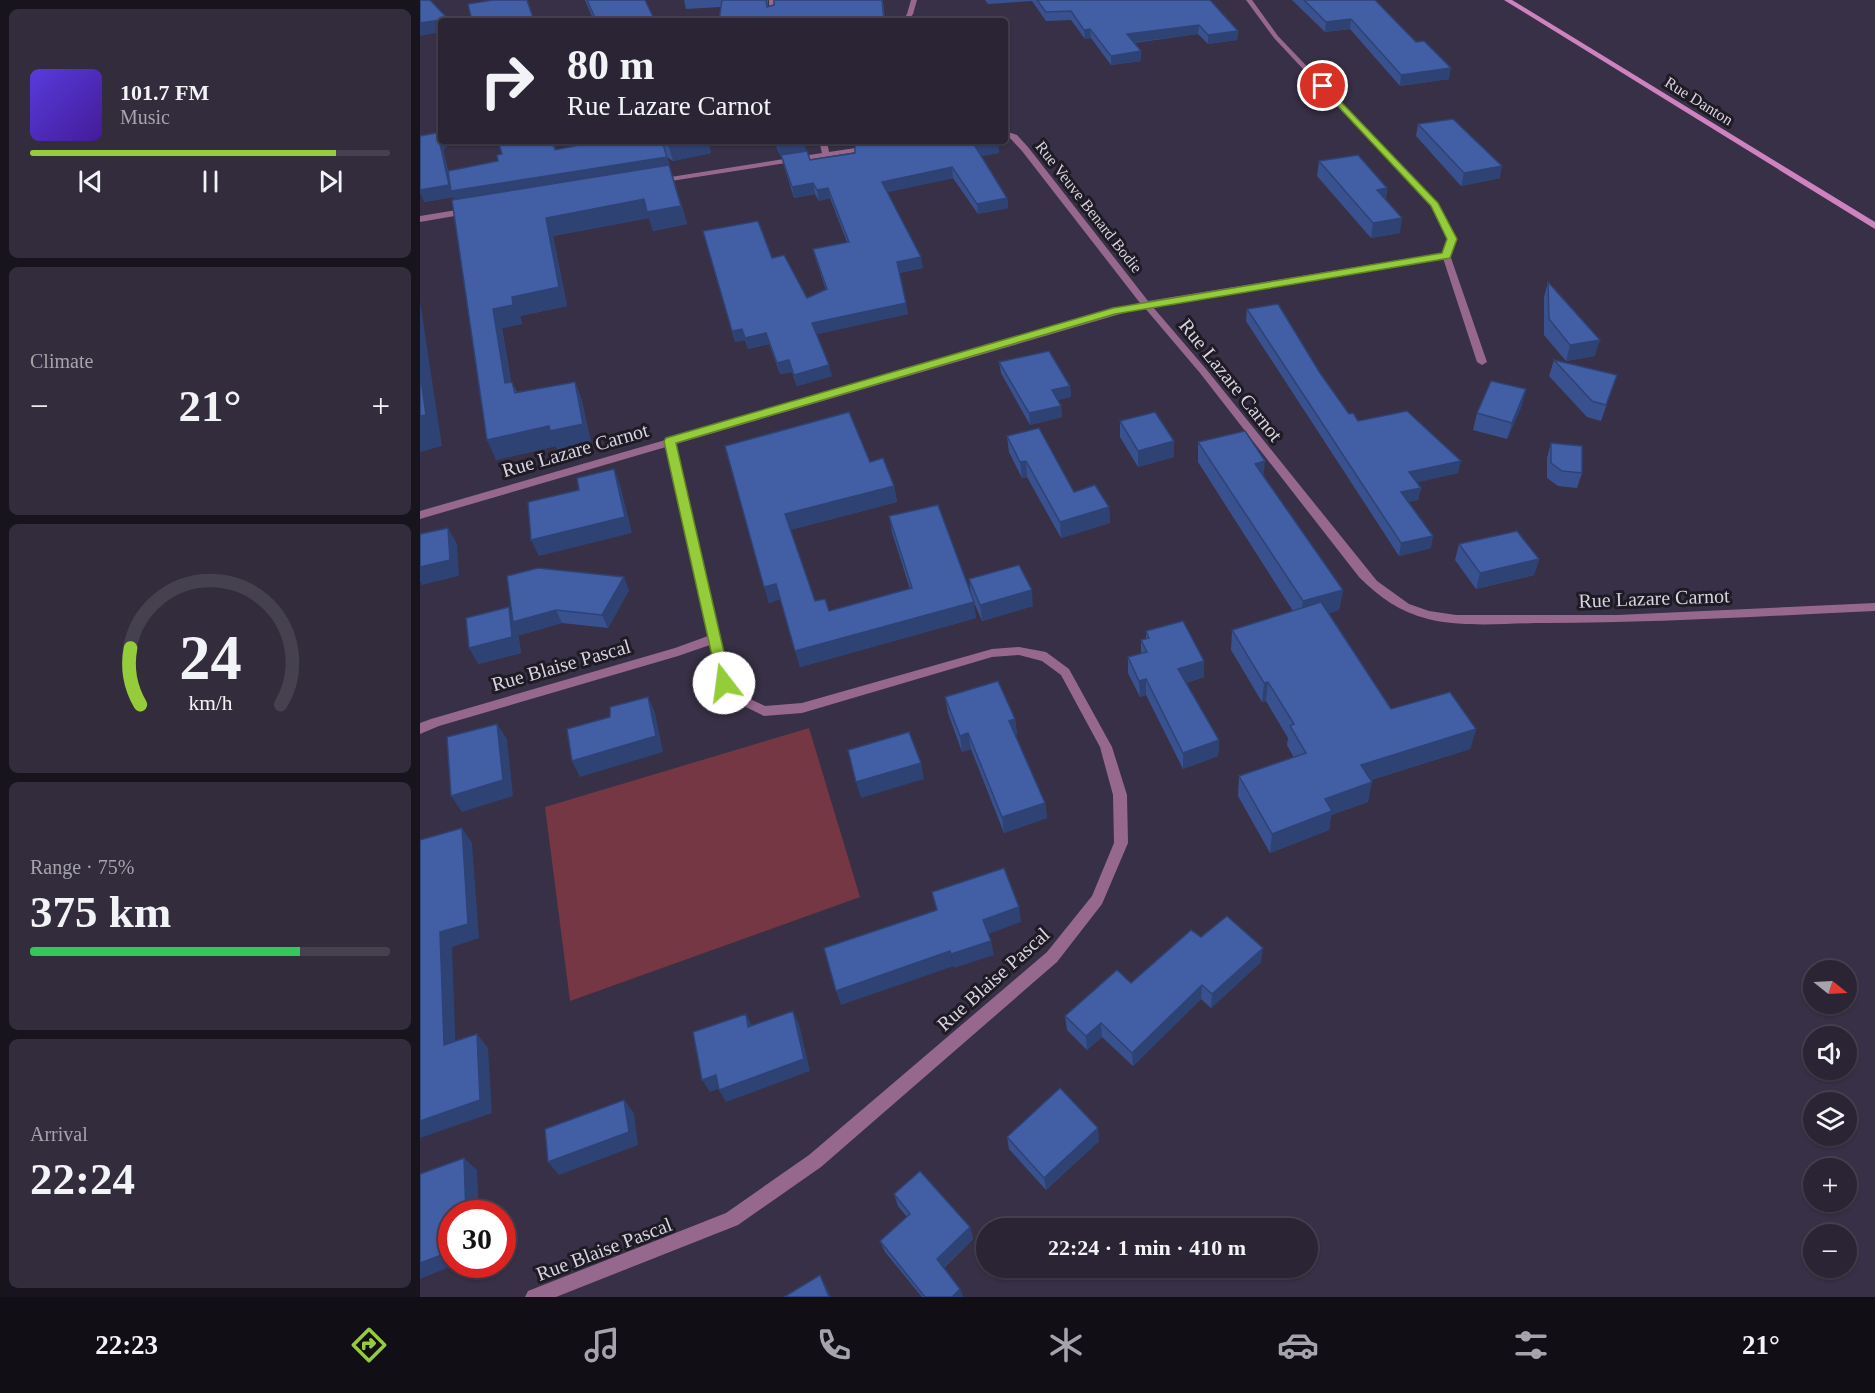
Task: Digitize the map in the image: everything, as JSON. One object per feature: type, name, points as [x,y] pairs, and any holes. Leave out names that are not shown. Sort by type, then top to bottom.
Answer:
[{"type":"street","points":[[772,0],[772,14]]},
{"type":"street","points":[[907,18],[914,0]]},
{"type":"street","points":[[1249,0],[1276,37],[1435,205],[1452,239],[1446,255],[1482,362]]},
{"type":"street","name":"Rue Danton","points":[[1507,0],[1875,226]]},
{"type":"street","name":"Rue Veuve Benard Bodie","points":[[1008,134],[1014,137],[1025,149],[1146,304]]},
{"type":"street","points":[[824,144],[826,155]]},
{"type":"street","points":[[645,183],[880,146]]},
{"type":"street","points":[[420,219],[479,210]]},
{"type":"street","points":[[1146,304],[1446,255]]},
{"type":"street","name":"Rue Lazare Carnot","points":[[420,515],[1146,304],[1203,371],[1363,574],[1380,593],[1406,609],[1432,617],[1456,619],[1617,620],[1875,607]]},
{"type":"street","name":"Rue Blaise Pascal","points":[[534,1297],[732,1219],[815,1161],[1052,957],[1097,900],[1121,843],[1120,795],[1106,747],[1065,672],[1046,657],[1019,651],[992,653],[802,708],[764,711],[742,700],[724,683],[670,441]]},
{"type":"street","name":"Rue Blaise Pascal","points":[[420,729],[435,722],[678,652],[713,639]]},
{"type":"shaded area","points":[[809,728],[860,897],[570,1001],[545,807]]},
{"type":"building","points":[[420,0],[430,0],[447,18],[438,18],[438,20],[420,23]]},
{"type":"building","points":[[493,0],[527,0],[533,18],[471,18],[468,4]]},
{"type":"building","points":[[587,0],[645,0],[654,18],[600,17],[595,18]]},
{"type":"building","points":[[722,0],[766,0],[767,7],[774,5],[774,0],[882,0],[884,18],[719,18]]},
{"type":"building","points":[[1037,0],[1210,0],[1238,31],[1208,35],[1199,25],[1127,34],[1141,51],[1111,56],[1090,29],[1084,30],[1071,11],[1046,12]]},
{"type":"building","points":[[1304,0],[1375,0],[1416,42],[1424,41],[1451,68],[1401,75],[1351,19],[1326,22]]},
{"type":"building","points":[[1453,119],[1502,166],[1464,173],[1418,124]]},
{"type":"building","points":[[438,133],[438,144],[440,144],[449,185],[420,190],[420,136]]},
{"type":"building","points":[[499,144],[553,144],[555,150],[584,144],[663,144],[667,157],[451,191],[448,171],[498,161],[497,155],[502,154]]},
{"type":"building","points":[[777,144],[798,144],[778,147]]},
{"type":"building","points":[[855,144],[986,144],[975,146],[1007,198],[977,204],[952,167],[882,182],[921,257],[897,262],[906,303],[812,323],[829,365],[794,375],[789,360],[777,363],[766,333],[745,338],[742,329],[732,331],[703,231],[758,221],[772,258],[784,255],[807,298],[827,289],[813,249],[849,242],[828,188],[817,190],[813,183],[792,187],[781,155],[807,151],[810,160],[855,153]]},
{"type":"building","points":[[1358,155],[1387,188],[1377,190],[1402,218],[1373,223],[1319,161]]},
{"type":"building","points":[[669,165],[681,206],[647,212],[644,199],[546,218],[559,287],[512,297],[513,305],[493,309],[505,383],[512,382],[515,393],[575,382],[583,424],[550,431],[549,426],[487,440],[452,200]]},
{"type":"building","points":[[1548,282],[1600,340],[1570,345],[1549,319]]},
{"type":"building","points":[[1278,304],[1320,373],[1349,414],[1353,413],[1358,421],[1407,411],[1461,461],[1409,472],[1421,488],[1401,492],[1433,536],[1401,543],[1247,309]]},
{"type":"building","points":[[1049,351],[1070,386],[1052,390],[1061,406],[1029,413],[999,362]]},
{"type":"building","points":[[1554,360],[1617,375],[1606,405],[1592,401]]},
{"type":"building","points":[[420,372],[426,415],[420,416]]},
{"type":"building","points":[[1491,381],[1526,389],[1512,423],[1477,413]]},
{"type":"building","points":[[849,412],[870,462],[883,458],[894,486],[785,514],[815,601],[825,599],[829,611],[912,588],[889,516],[938,505],[974,602],[795,651],[776,584],[764,587],[725,446]]},
{"type":"building","points":[[1155,412],[1174,441],[1138,451],[1120,421]]},
{"type":"building","points":[[1039,428],[1074,492],[1095,485],[1109,507],[1060,522],[1026,461],[1020,462],[1007,436]]},
{"type":"building","points":[[1245,431],[1265,461],[1255,464],[1343,590],[1303,601],[1198,442]]},
{"type":"building","points":[[1551,443],[1582,446],[1582,473],[1562,471],[1551,463]]},
{"type":"building","points":[[614,469],[625,517],[531,540],[528,502],[579,490],[577,478]]},
{"type":"building","points":[[448,528],[450,560],[420,567],[420,534]]},
{"type":"building","points":[[1517,531],[1539,559],[1480,573],[1459,544]]},
{"type":"building","points":[[1019,565],[1032,590],[980,605],[969,579]]},
{"type":"building","points":[[538,568],[624,577],[602,615],[556,610],[513,622],[507,576]]},
{"type":"building","points":[[1321,602],[1391,709],[1450,692],[1476,729],[1361,765],[1372,782],[1325,799],[1332,811],[1272,834],[1239,776],[1306,753],[1290,726],[1294,724],[1268,682],[1264,683],[1232,630]]},
{"type":"building","points":[[509,607],[512,637],[469,648],[466,618]]},
{"type":"building","points":[[1183,621],[1204,661],[1178,669],[1219,740],[1183,753],[1146,679],[1139,681],[1128,657],[1147,652],[1141,640],[1149,638],[1146,631]]},
{"type":"building","points":[[998,681],[1015,719],[1009,721],[1045,803],[1002,817],[968,733],[960,736],[945,697]]},
{"type":"building","points":[[648,697],[656,736],[572,761],[567,729],[610,717],[610,707]]},
{"type":"building","points":[[497,724],[503,780],[451,796],[447,737]]},
{"type":"building","points":[[909,732],[921,763],[856,782],[848,750]]},
{"type":"building","points":[[462,828],[468,924],[440,932],[444,1045],[477,1034],[480,1100],[420,1121],[420,840]]},
{"type":"building","points":[[1004,868],[1019,907],[983,920],[991,941],[951,954],[950,951],[836,991],[824,948],[937,910],[932,892]]},
{"type":"building","points":[[1227,916],[1263,948],[1212,994],[1202,985],[1132,1053],[1101,1023],[1086,1036],[1065,1016],[1117,970],[1131,983],[1191,930],[1201,937]]},
{"type":"building","points":[[793,1011],[804,1059],[719,1090],[716,1075],[702,1080],[693,1032],[746,1014],[748,1027]]},
{"type":"building","points":[[1060,1088],[1098,1128],[1044,1178],[1007,1137]]},
{"type":"building","points":[[624,1100],[629,1132],[548,1162],[545,1129]]},
{"type":"building","points":[[464,1158],[466,1200],[438,1200],[438,1256],[420,1263],[420,1174]]},
{"type":"building","points":[[920,1171],[970,1227],[937,1259],[960,1289],[952,1297],[925,1297],[880,1241],[910,1214],[894,1194]]},
{"type":"building","points":[[820,1275],[829,1297],[784,1297]]},
{"type":"route","points":[[724,683],[670,441],[1113,311],[1446,255],[1452,239],[1435,205],[1323,86]]}]
